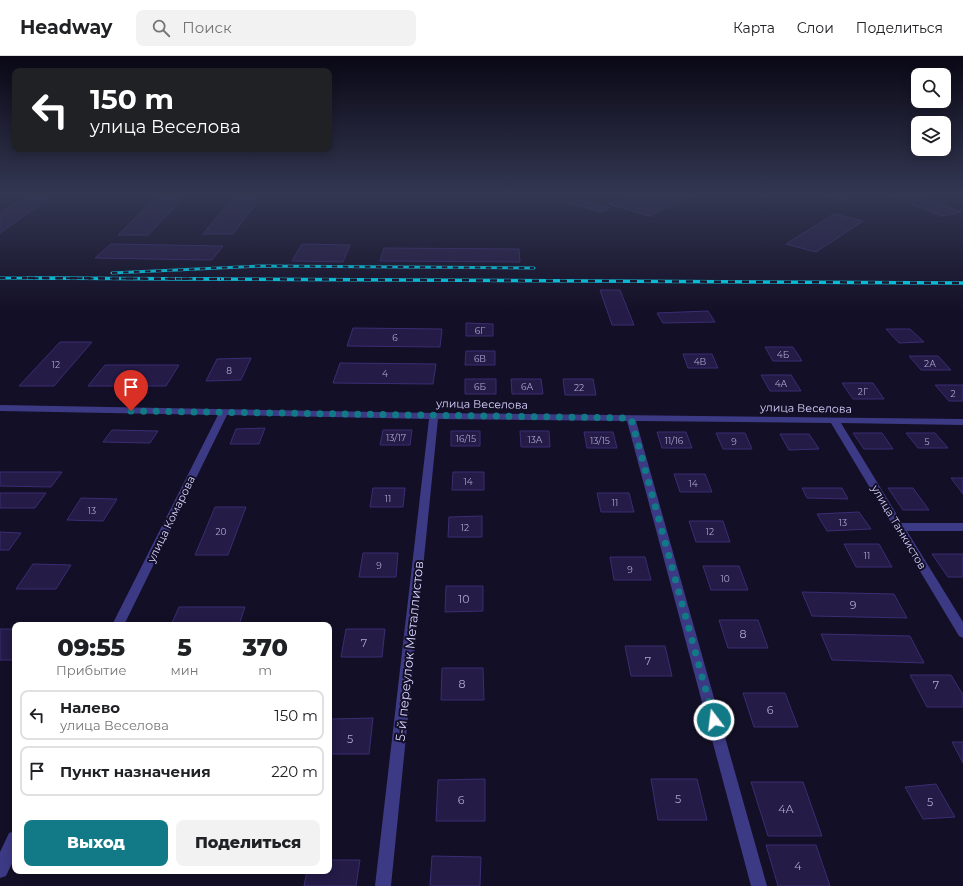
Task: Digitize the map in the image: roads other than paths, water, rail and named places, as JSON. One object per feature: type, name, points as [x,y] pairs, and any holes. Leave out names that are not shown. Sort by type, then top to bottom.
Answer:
[{"type":"street","name":"улица Веселова","points":[[4,408],[434,416],[963,422]]},
{"type":"street","points":[[0,418],[4,408]]},
{"type":"street","name":"улица Комарова","points":[[119,622],[223,412]]},
{"type":"street","name":"5-й переулок Металлистов","points":[[383,886],[434,416]]},
{"type":"street","points":[[631,418],[759,886]]},
{"type":"street","name":"улица Танкистов","points":[[834,420],[963,633]]},
{"type":"street","points":[[899,526],[963,527]]},
{"type":"street","points":[[0,870],[12,845]]},
{"type":"railway","points":[[112,273],[261,266],[534,268]]},
{"type":"railway","points":[[0,278],[182,279]]},
{"type":"railway","points":[[28,278],[182,279]]},
{"type":"railway","points":[[182,279],[221,279]]},
{"type":"railway","points":[[182,279],[963,283]]}]
